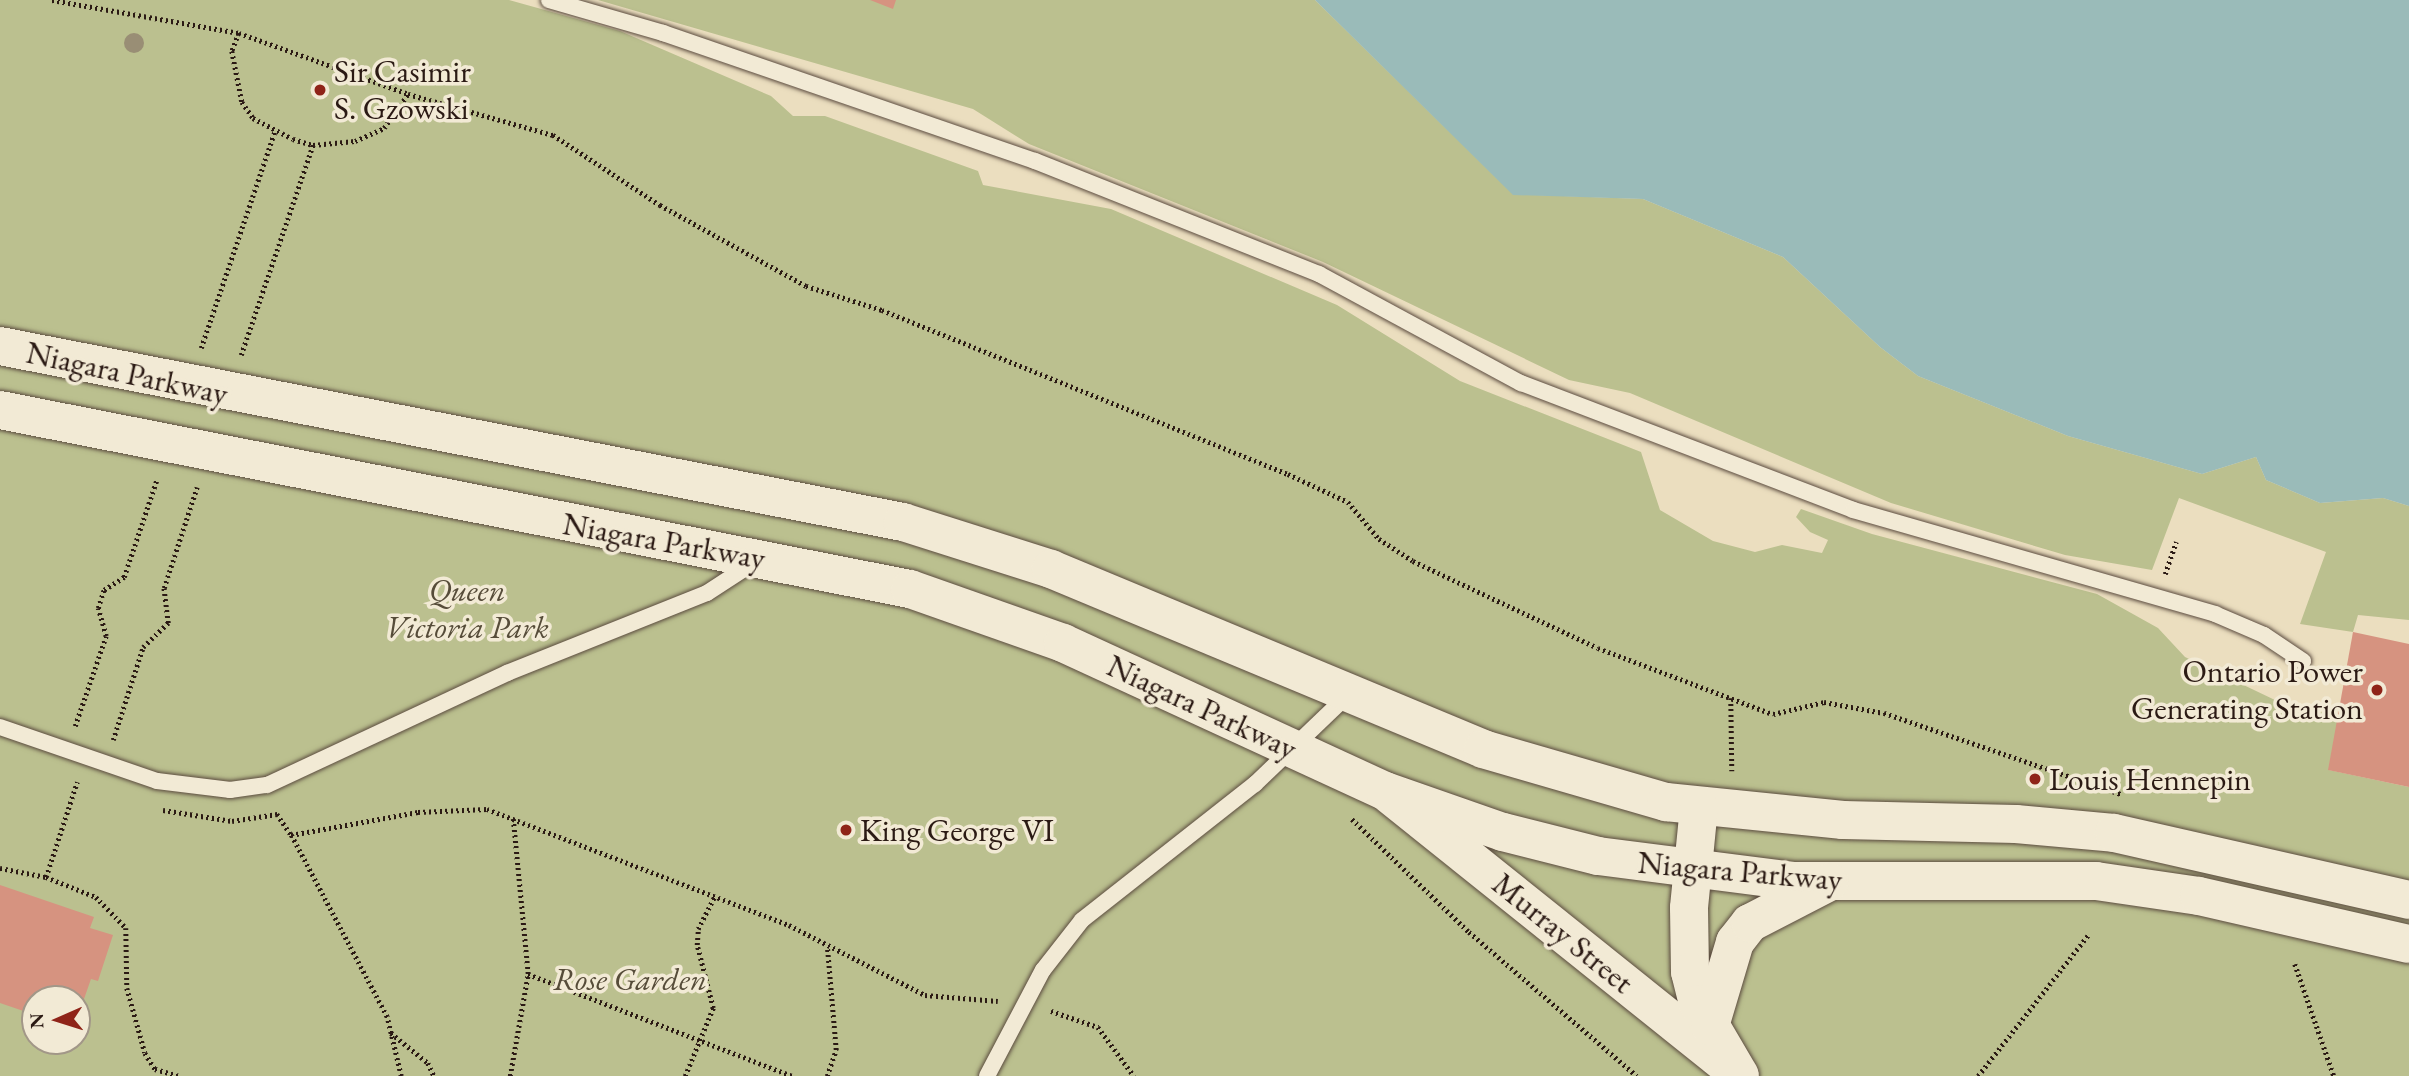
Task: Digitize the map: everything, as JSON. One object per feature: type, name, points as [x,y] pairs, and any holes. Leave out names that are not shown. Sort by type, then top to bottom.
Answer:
[{"type":"main road","name":"Niagara Parkway","points":[[0,346],[903,522],[1051,569],[1349,694],[1510,758],[1699,807],[1843,820],[2091,831],[2409,900]]},
{"type":"main road","name":"Niagara Parkway","points":[[0,410],[863,577],[963,604],[1063,643],[1385,791],[1544,843],[1692,870],[1829,882],[2096,881],[2199,896],[2409,944]]},
{"type":"main road","name":"Murray Street","points":[[1385,791],[1740,1076]]},
{"type":"main road","points":[[1699,807],[1692,870],[1690,972],[1710,1026],[1740,1076]]},
{"type":"main road","points":[[1710,1026],[1735,942],[1750,923],[1829,882]]},
{"type":"lane","points":[[549,0],[663,33],[1035,161],[1319,274],[1521,383],[1853,510],[2215,614],[2264,635],[2303,661]]},
{"type":"lane","points":[[0,727],[66,753],[199,789],[267,785],[507,673],[707,593],[760,558]]},
{"type":"lane","points":[[987,1076],[1043,970],[1082,920],[1255,784],[1349,694]]},
{"type":"path","points":[[52,0],[239,33],[408,93],[553,135],[682,218],[806,286],[882,310],[1289,474],[1348,502],[1379,539],[1413,561],[1598,648],[1773,714],[1824,702],[1884,713],[2124,795]]},
{"type":"path","points":[[239,33],[232,51],[242,102],[253,118],[275,131],[313,145],[355,141],[384,128],[408,93]]},
{"type":"path","points":[[197,358],[275,131]]},
{"type":"path","points":[[237,366],[313,145]]},
{"type":"path","points":[[66,753],[106,636],[99,625],[101,599],[104,590],[124,577],[158,475]]},
{"type":"path","points":[[106,764],[143,647],[168,623],[164,588],[199,482]]},
{"type":"path","points":[[1731,698],[1732,782]]},
{"type":"path","points":[[46,877],[84,758]]},
{"type":"path","points":[[401,1076],[387,1017],[291,835],[418,812],[486,808],[715,896],[827,946],[925,995],[1026,1003],[1098,1027],[1134,1076]]},
{"type":"path","points":[[1345,812],[1469,932],[1637,1076]]},
{"type":"path","points":[[510,1076],[527,974],[513,819]]},
{"type":"path","points":[[1368,835],[1382,838]]},
{"type":"path","points":[[0,868],[46,877],[96,897],[126,928],[127,988],[145,1054],[155,1069],[179,1076]]},
{"type":"path","points":[[685,1076],[713,1008],[698,929],[715,896]]},
{"type":"path","points":[[1978,1076],[2089,934]]},
{"type":"path","points":[[827,946],[836,1050],[827,1076]]},
{"type":"path","points":[[2295,964],[2334,1076]]},
{"type":"path","points":[[527,974],[792,1076]]},
{"type":"path","points":[[390,1033],[428,1063],[434,1076]]},
{"type":"green space","name":"Queen Victoria Park","points":[[0,0],[509,0],[620,31],[771,96],[793,116],[825,116],[978,171],[983,185],[1111,209],[1337,305],[1460,381],[1641,452],[1660,510],[1713,541],[1755,552],[1782,545],[1822,553],[1828,540],[1810,532],[1796,517],[1801,509],[1872,534],[2097,594],[2158,628],[2185,657],[2296,710],[2340,714],[2329,770],[2409,787],[2409,1076],[0,1076]]},
{"type":"green space","points":[[598,0],[1315,0],[1513,194],[1643,199],[1783,257],[1880,347],[1918,376],[2068,436],[2202,474],[2256,457],[2266,480],[2320,503],[2383,498],[2409,506],[2409,620],[2358,615],[2353,632],[2300,624],[2326,552],[2179,498],[2152,570],[2065,555],[1891,503],[1630,393],[1569,380],[1323,262],[1029,144],[973,109]]},
{"type":"water","points":[[1315,0],[2409,0],[2409,506],[2383,498],[2320,503],[2266,480],[2256,457],[2202,474],[2068,436],[1918,376],[1880,347],[1783,257],[1643,199],[1513,195]]},
{"type":"building","points":[[870,0],[896,0],[893,9]]},
{"type":"building","name":"Ontario Power Generating Station","points":[[2353,632],[2409,644],[2409,787],[2328,770]]},
{"type":"building","points":[[0,885],[94,917],[90,928],[113,935],[98,981],[91,979],[89,985],[21,985],[21,1010],[0,1003]]},
{"type":"place","name":"Sir Casimir S. Gzowski","points":[[320,90]]},
{"type":"place","name":"Ontario Power Generating Station","points":[[2377,690]]},
{"type":"place","name":"Louis Hennepin","points":[[2035,779]]},
{"type":"place","name":"King George VI","points":[[846,830]]},
{"type":"park label","name":"Rose Garden","points":[[630,979]]}]
